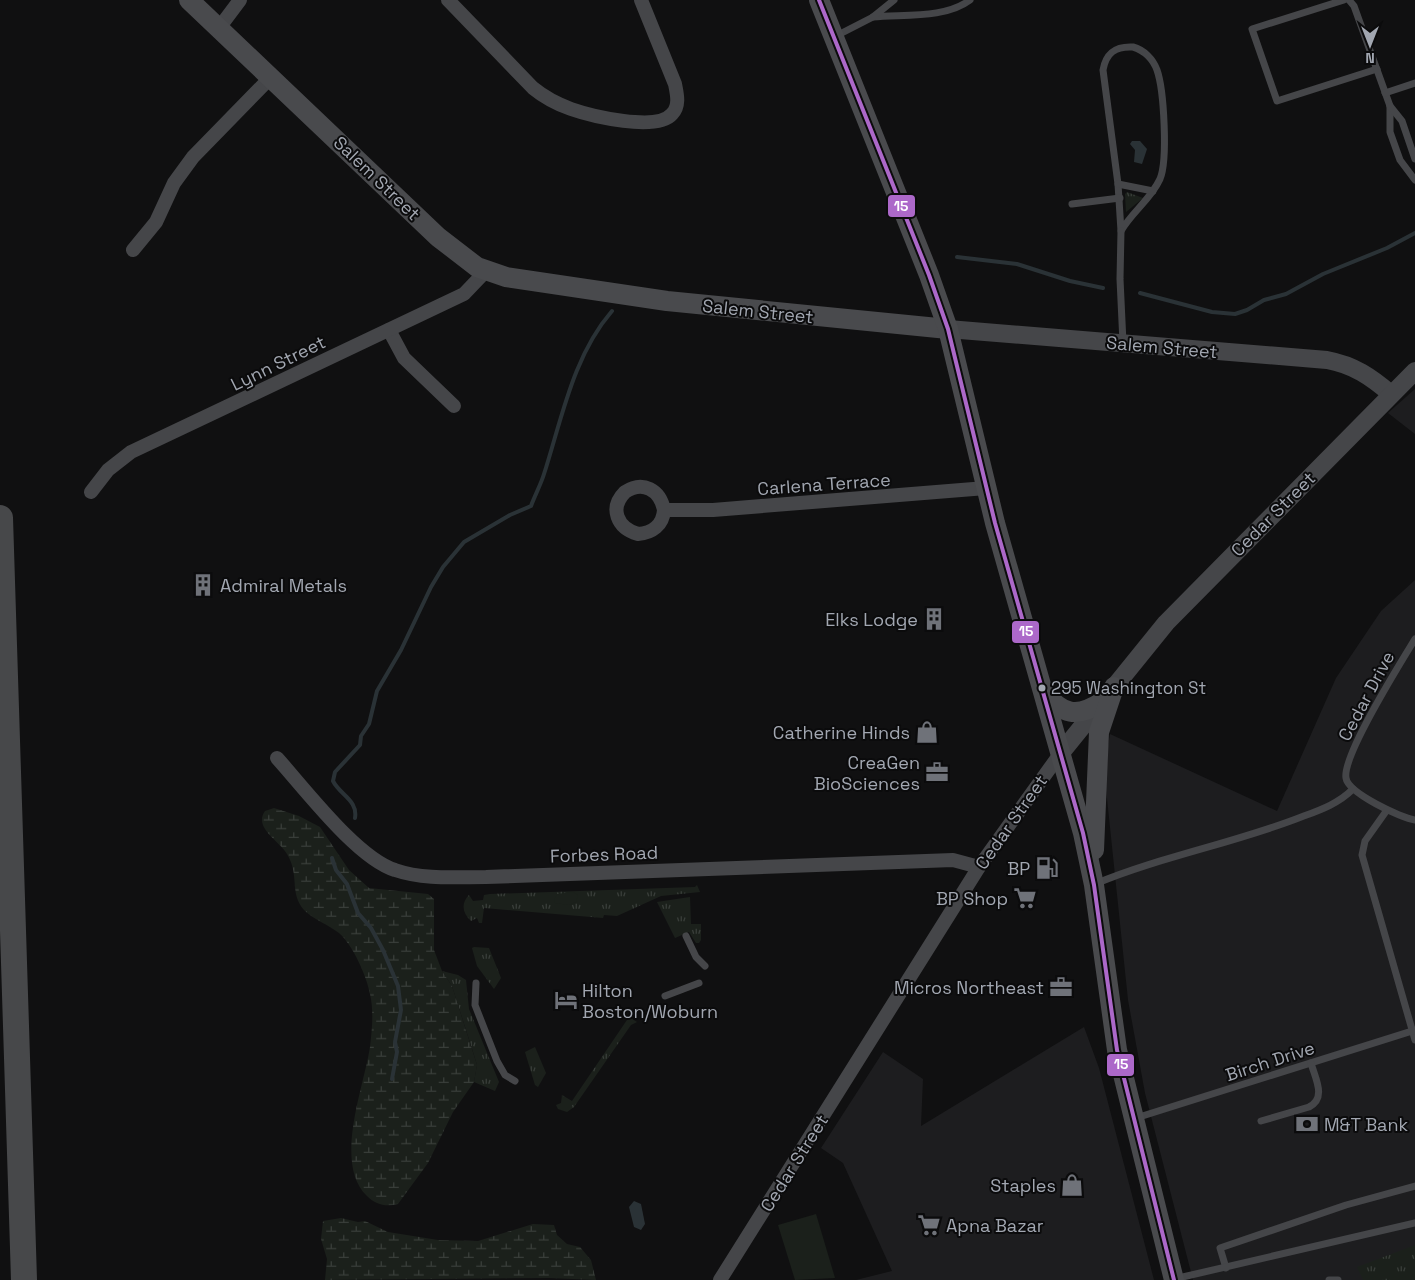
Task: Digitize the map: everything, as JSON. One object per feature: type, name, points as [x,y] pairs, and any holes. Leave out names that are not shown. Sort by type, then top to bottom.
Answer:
[{"type":"highway","points":[[0,518],[24,1280]]},
{"type":"main road","name":"Salem Street","points":[[189,0],[438,237],[462,258],[485,272],[667,301],[948,329]]},
{"type":"main road","points":[[819,0],[929,275],[948,329],[986,488],[1078,816],[1094,885],[1112,1025],[1133,1119],[1174,1280]]},
{"type":"main road","points":[[1094,885],[1097,751],[1102,718],[1114,687]]},
{"type":"main road","points":[[1044,692],[1056,706],[1070,712],[1080,712],[1102,702]]},
{"type":"street","points":[[219,28],[240,0]]},
{"type":"street","points":[[448,0],[533,88],[554,102],[585,113],[636,122],[660,121],[674,112],[677,97],[675,84],[641,0]]},
{"type":"street","points":[[133,250],[156,222],[174,183],[193,157],[271,77]]},
{"type":"street","name":"Lynn Street","points":[[91,492],[108,470],[131,452],[468,292],[485,272]]},
{"type":"street","name":"Salem Street","points":[[948,329],[1334,361],[1364,372],[1391,394]]},
{"type":"street","points":[[389,330],[404,358],[454,406]]},
{"type":"street","points":[[1391,394],[1415,371]]},
{"type":"street","name":"Cedar Street","points":[[720,1280],[979,867],[1060,754],[1166,623],[1203,583],[1391,394]]},
{"type":"street","name":"Carlena Terrace","points":[[664,510],[722,510],[986,488]]},
{"type":"street","name":"Forbes Road","points":[[277,758],[367,855],[390,869],[414,875],[496,877],[953,860],[979,867]]},
{"type":"lane","points":[[834,37],[873,17],[894,0]]},
{"type":"lane","points":[[873,17],[943,11],[961,7],[970,0]]},
{"type":"lane","points":[[1344,0],[1252,30],[1277,101],[1377,69]]},
{"type":"lane","points":[[1349,0],[1354,6],[1386,93],[1390,106],[1390,132],[1400,160],[1415,180]]},
{"type":"lane","points":[[1121,231],[1130,216],[1153,190],[1162,173],[1165,157],[1160,80],[1151,58],[1133,47],[1113,50],[1108,55],[1103,70],[1120,198],[1123,343]]},
{"type":"lane","points":[[1386,93],[1415,83]]},
{"type":"lane","points":[[1390,106],[1402,121],[1415,159]]},
{"type":"lane","points":[[1118,184],[1153,190]]},
{"type":"lane","points":[[1072,204],[1120,198]]},
{"type":"lane","name":"Cedar Drive","points":[[1353,789],[1347,782],[1346,770],[1356,745],[1415,639]]},
{"type":"lane","points":[[1094,885],[1123,872],[1277,826],[1339,802],[1353,789],[1388,810],[1415,820]]},
{"type":"lane","points":[[1388,810],[1365,841],[1362,855],[1414,1030],[1415,1040]]},
{"type":"lane","points":[[686,936],[696,957],[705,966]]},
{"type":"lane","points":[[476,983],[475,1005],[497,1061],[505,1075],[515,1081]]},
{"type":"lane","points":[[665,996],[699,983]]},
{"type":"lane","name":"Birch Drive","points":[[1133,1119],[1414,1030]]},
{"type":"lane","points":[[1261,1121],[1309,1107],[1316,1102],[1319,1092],[1311,1063]]},
{"type":"lane","points":[[1226,1268],[1220,1248],[1346,1205],[1415,1186]]},
{"type":"lane","points":[[1174,1280],[1415,1223]]},
{"type":"lane","points":[[1329,1280],[1338,1280]]},
{"type":"shaded area","points":[[1132,141],[1140,141],[1147,149],[1142,164],[1134,162],[1135,150],[1130,144]]},
{"type":"shaded area","points":[[1415,389],[1415,434],[1388,413]]},
{"type":"shaded area","points":[[1415,580],[1415,1280],[1193,1280],[1145,1093],[1128,1000],[1106,789],[1110,734],[1277,811],[1336,678],[1381,611]]},
{"type":"shaded area","points":[[1084,1027],[1099,1068],[1154,1280],[856,1280],[892,1271],[843,1163],[821,1148],[883,1052],[923,1079],[921,1126]]},
{"type":"shaded area","points":[[634,1201],[641,1204],[645,1224],[641,1230],[634,1227],[629,1207]]},
{"type":"green space","points":[[1127,192],[1143,198],[1126,212],[1125,194]]},
{"type":"green space","points":[[274,808],[299,816],[320,827],[349,870],[369,888],[428,894],[434,899],[434,950],[442,971],[452,986],[477,1065],[474,1082],[453,1112],[428,1163],[398,1204],[381,1204],[370,1199],[357,1182],[352,1165],[353,1125],[367,1064],[372,1020],[371,1000],[363,970],[344,938],[335,930],[308,914],[299,904],[291,862],[284,849],[269,834],[262,823],[265,811]]},
{"type":"green space","points":[[697,885],[700,892],[661,896],[617,916],[604,915],[603,918],[484,908],[482,923],[479,923],[477,918],[471,921],[464,911],[465,901],[469,895],[473,901],[483,900],[484,895],[490,894],[695,887]]},
{"type":"green space","points":[[573,892],[578,895],[576,902],[569,905],[555,903],[554,900],[557,894]]},
{"type":"green space","points":[[690,897],[691,924],[701,924],[701,940],[699,943],[696,943],[689,932],[675,938],[657,902]]},
{"type":"green space","points":[[472,948],[489,948],[501,978],[494,989],[477,966]]},
{"type":"green space","points":[[442,971],[458,975],[466,980],[469,1009],[499,1082],[495,1091],[474,1082],[477,1065],[452,986]]},
{"type":"green space","points":[[629,1017],[637,1022],[631,1025],[574,1107],[567,1112],[558,1109],[556,1105],[561,1103],[562,1095],[572,1101]]},
{"type":"green space","points":[[535,1047],[546,1073],[538,1087],[535,1085],[525,1052]]},
{"type":"green space","points":[[816,1214],[835,1278],[795,1280],[778,1225]]},
{"type":"green space","points":[[341,1218],[358,1222],[365,1221],[388,1232],[438,1240],[478,1241],[533,1224],[554,1225],[557,1235],[567,1244],[580,1247],[591,1260],[596,1280],[549,1278],[325,1280],[327,1259],[321,1239],[323,1221]]},
{"type":"green space","points":[[1415,1245],[1415,1280],[1363,1280],[1357,1267]]},
{"type":"waterway","points":[[1140,293],[1212,312],[1235,314],[1247,310],[1264,300],[1286,294],[1323,274],[1387,248],[1415,233]]},
{"type":"waterway","points":[[957,257],[1017,264],[1070,281],[1103,288]]},
{"type":"waterway","points":[[355,818],[354,807],[333,781],[335,772],[360,745],[361,736],[369,724],[377,691],[401,650],[431,587],[443,567],[464,542],[510,515],[531,506],[543,478],[563,410],[578,368],[587,348],[612,311]]},
{"type":"waterway","points":[[332,858],[336,870],[347,884],[358,913],[371,928],[383,950],[398,986],[401,1010],[395,1042],[397,1052],[392,1079]]},
{"type":"transit line","name":"15","points":[[819,0],[929,275],[948,329],[995,523],[1083,833],[1094,885],[1117,1050],[1174,1280]]},
{"type":"place","name":"Admiral Metals","points":[[203,585]]},
{"type":"place","name":"Elks Lodge","points":[[934,619]]},
{"type":"place","name":"295 Washington St","points":[[1042,688]]},
{"type":"place","name":"Catherine Hinds","points":[[927,732]]},
{"type":"place","name":"CreaGen BioSciences","points":[[937,772]]},
{"type":"place","name":"BP","points":[[1047,868]]},
{"type":"place","name":"BP Shop","points":[[1025,898]]},
{"type":"place","name":"Micros Northeast","points":[[1061,987]]},
{"type":"place","name":"Hilton Boston/Woburn","points":[[566,1000]]},
{"type":"place","name":"M&T Bank","points":[[1307,1124]]},
{"type":"place","name":"Staples","points":[[1072,1185]]},
{"type":"place","name":"Apna Bazar","points":[[929,1225]]}]
